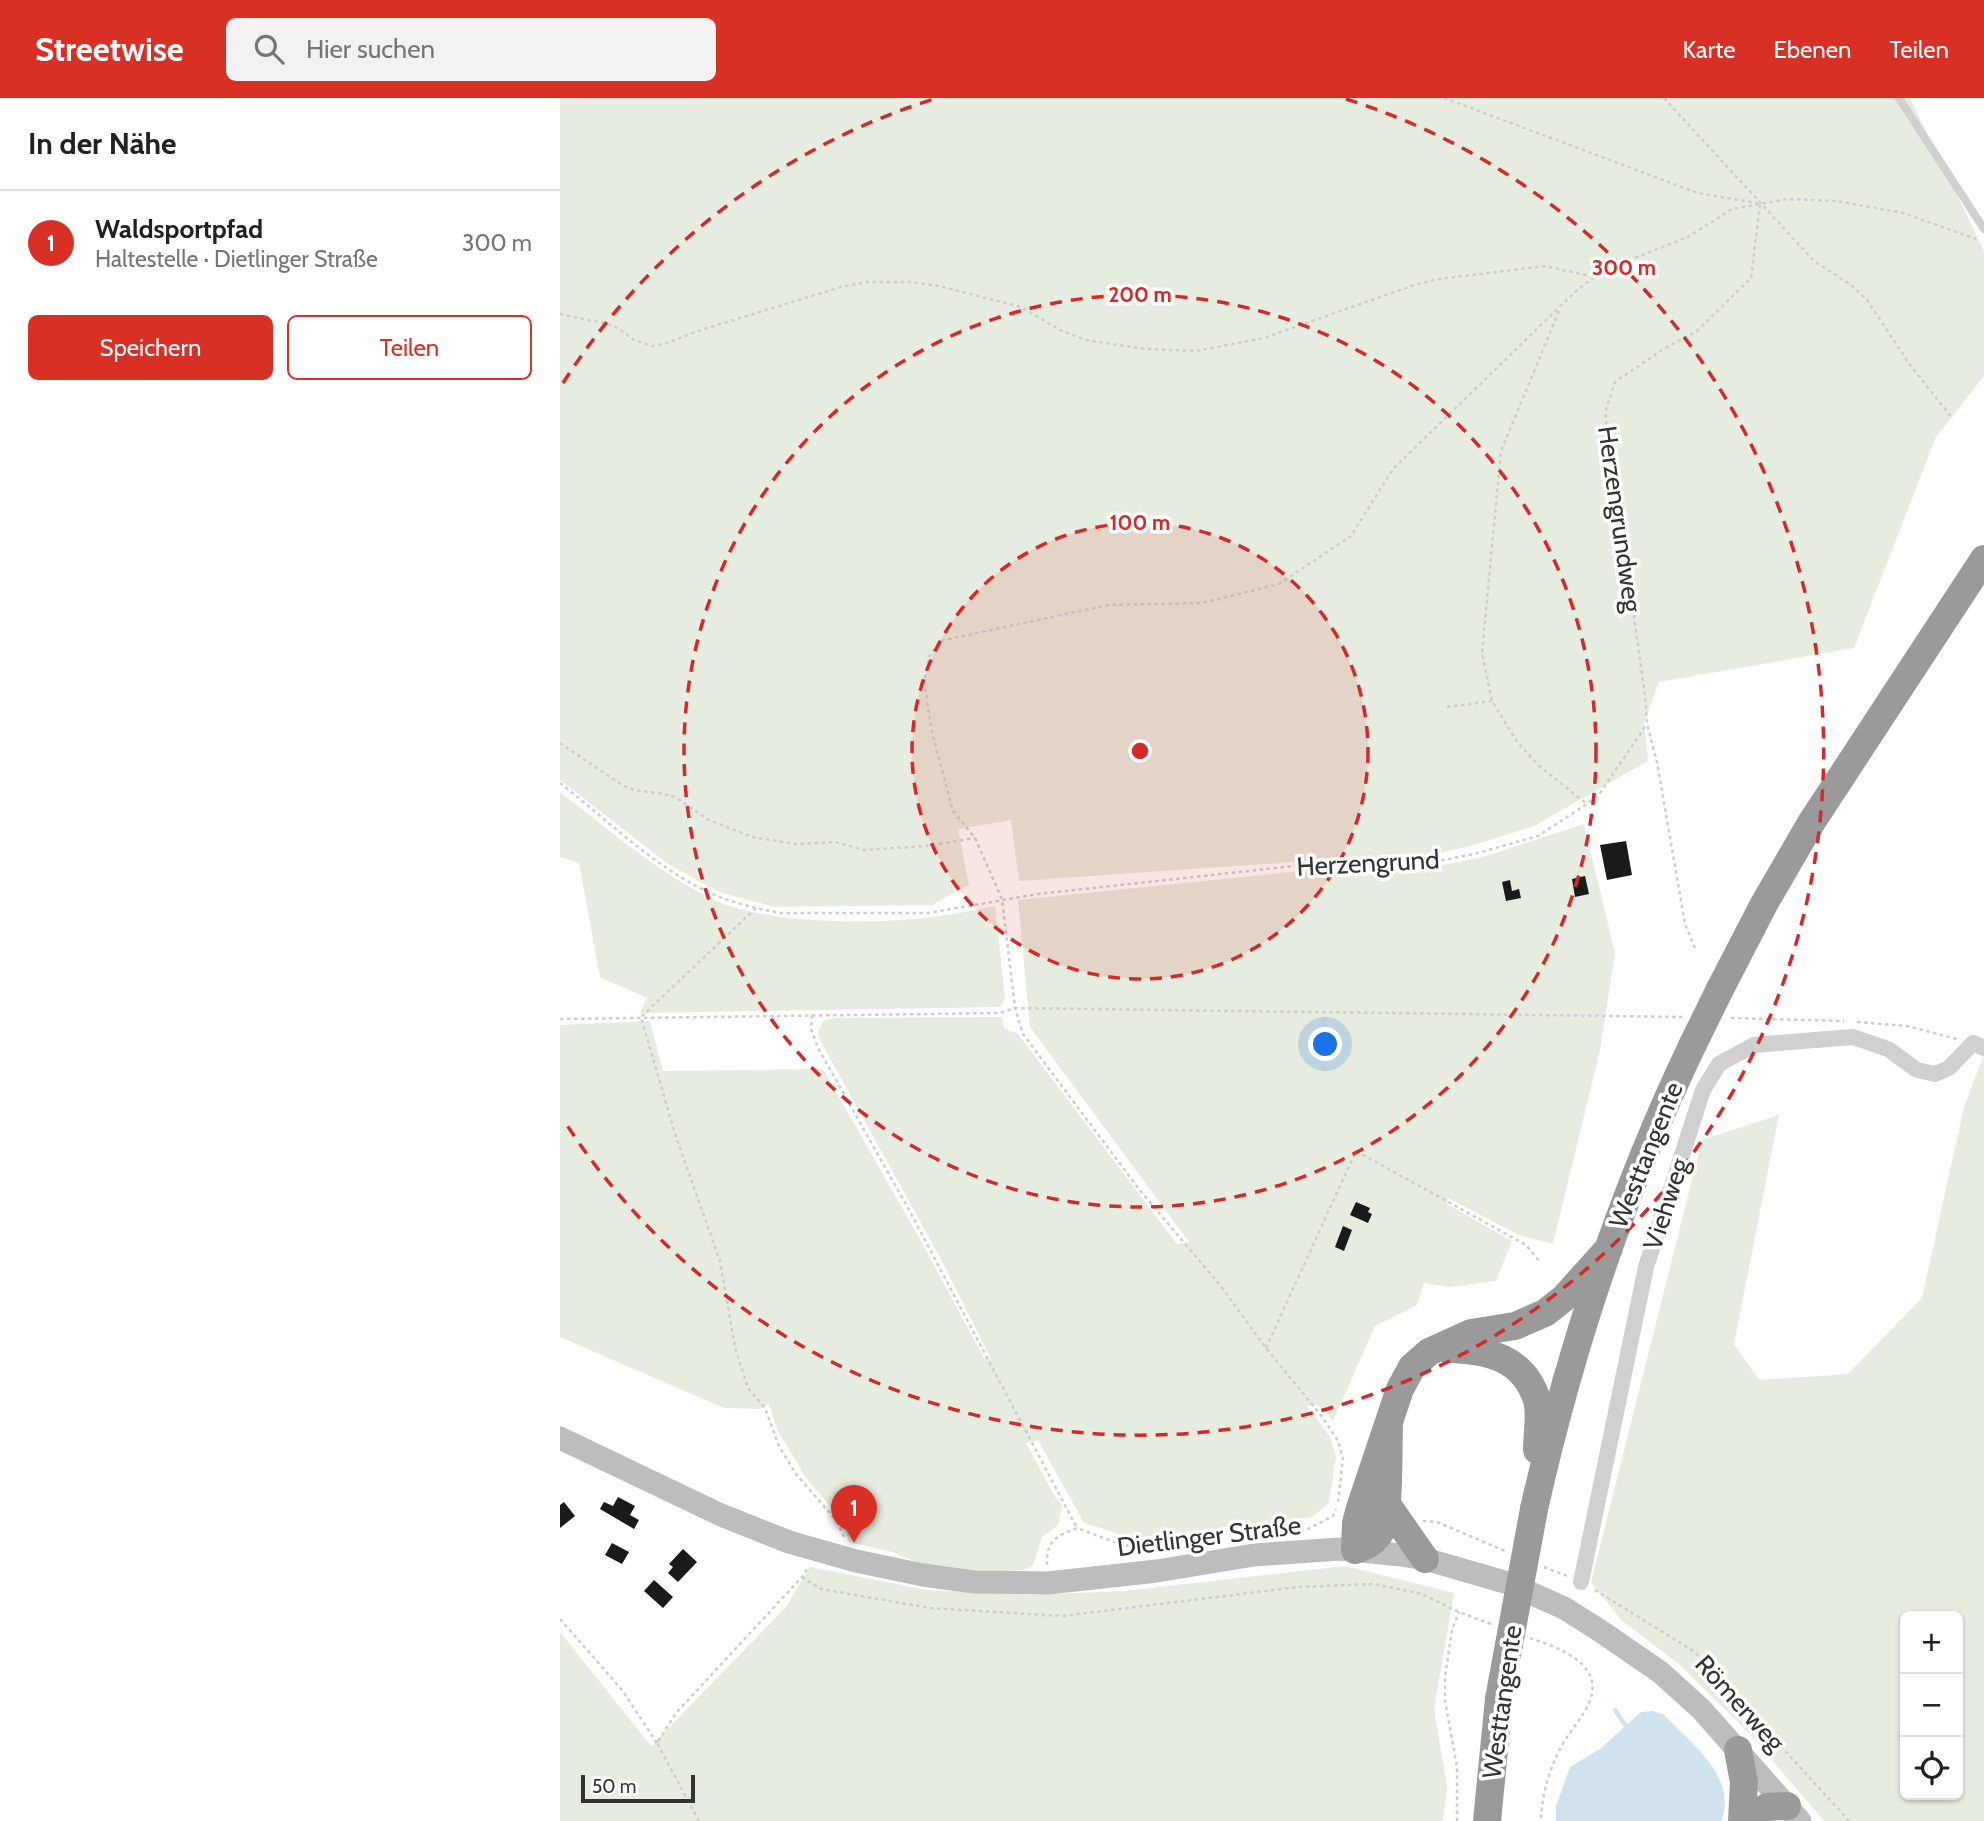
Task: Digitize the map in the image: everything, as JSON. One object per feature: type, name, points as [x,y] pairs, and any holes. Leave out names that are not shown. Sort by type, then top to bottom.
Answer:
[{"type":"highway","name":"Westtangente","points":[[1487,1821],[1499,1699],[1536,1498],[1579,1340],[1636,1174],[1693,1044],[1764,904],[1811,823],[1984,559]]},
{"type":"highway","points":[[1389,1427],[1386,1503],[1382,1530],[1371,1544],[1356,1550],[1356,1522],[1400,1389],[1412,1367],[1429,1352],[1471,1333],[1515,1326],[1545,1313],[1564,1298],[1609,1248]]},
{"type":"highway","points":[[1437,1348],[1487,1352],[1501,1358],[1524,1376],[1537,1400],[1539,1415],[1536,1498]]},
{"type":"highway","points":[[1386,1503],[1425,1559]]},
{"type":"highway","points":[[1738,1750],[1744,1782],[1744,1821]]},
{"type":"highway","points":[[1490,1782],[1497,1821]]},
{"type":"highway","points":[[1744,1821],[1767,1807],[1788,1816]]},
{"type":"main road","name":"Dietlinger Straße","points":[[560,1438],[721,1516],[818,1550],[923,1575],[974,1582],[1048,1583],[1157,1571],[1254,1555],[1356,1550],[1425,1559],[1507,1583],[1539,1595],[1600,1630],[1660,1672],[1701,1709],[1738,1750],[1788,1816]]},
{"type":"street","name":"Viehweg","points":[[1581,1582],[1646,1267],[1703,1090],[1719,1064],[1754,1045],[1853,1037],[1888,1049],[1917,1070],[1935,1074],[1978,1046]]},
{"type":"lane","points":[[1899,98],[1984,229]]},
{"type":"path","points":[[1444,98],[1698,193],[1760,204]]},
{"type":"path","points":[[1664,98],[1821,267],[1850,285],[1867,300],[1910,365],[1953,419]]},
{"type":"path","points":[[812,1015],[811,1029],[818,1048],[908,1208],[1077,1528],[1125,1546],[1216,1534],[1308,1529],[1333,1516],[1340,1491],[1343,1459],[1338,1441],[1219,1284],[1138,1188],[1023,1034],[1015,1008],[1002,899],[975,838],[953,811],[932,732],[924,682],[929,657],[940,641],[1108,605],[1202,603],[1279,583],[1352,536],[1393,469],[1594,277],[1629,259],[1688,237],[1732,209],[1788,199],[1837,201],[1903,214],[1984,241]]},
{"type":"path","name":"Herzengrundweg","points":[[1695,948],[1685,924],[1657,762],[1647,724],[1605,413],[1615,382],[1665,348],[1697,331],[1751,278],[1760,204]]},
{"type":"path","points":[[560,314],[608,324],[634,340],[652,346],[841,287],[867,282],[912,282],[939,286],[1021,307],[1060,330],[1086,340],[1187,352],[1264,338],[1416,284],[1439,279],[1545,266],[1594,277]]},
{"type":"path","points":[[1560,308],[1501,451],[1482,653],[1492,701],[1525,750],[1538,765],[1587,804]]},
{"type":"path","points":[[1447,706],[1492,701]]},
{"type":"path","name":"Herzengrund","points":[[560,783],[663,865],[717,896],[780,912],[928,912],[1038,894],[1294,866],[1433,862],[1474,855],[1538,836],[1587,804],[1600,793],[1647,724]]},
{"type":"path","points":[[560,743],[621,785],[675,797],[709,820],[752,837],[796,844],[835,842],[864,850],[926,846],[975,838]]},
{"type":"path","points":[[641,1017],[756,908]]},
{"type":"path","points":[[560,1018],[1000,1013],[1015,1008],[1684,1017]]},
{"type":"path","points":[[641,1017],[675,1135],[720,1261],[735,1347],[748,1388],[765,1408],[779,1446],[796,1474],[836,1520],[845,1539],[847,1558]]},
{"type":"path","points":[[1723,1018],[1865,1022],[1907,1026],[1978,1046]]},
{"type":"path","points":[[1266,1348],[1356,1152],[1526,1245],[1541,1262]]},
{"type":"path","points":[[1404,1530],[1425,1520],[1437,1522],[1509,1552]]},
{"type":"path","points":[[1048,1583],[1046,1551],[1057,1536],[1077,1528]]},
{"type":"path","points":[[657,1744],[676,1713],[802,1577],[818,1550]]},
{"type":"path","name":"Römerweg","points":[[1533,1562],[1581,1582],[1695,1652],[1849,1821]]},
{"type":"path","points":[[802,1577],[821,1588],[917,1606],[1062,1616],[1298,1587],[1374,1584],[1422,1594],[1446,1605]]},
{"type":"path","points":[[1457,1821],[1457,1767],[1445,1700],[1445,1677],[1452,1630],[1459,1612]]},
{"type":"path","points":[[560,1619],[622,1690],[657,1744],[699,1821]]},
{"type":"path","points":[[1541,1821],[1541,1802],[1547,1778],[1560,1748],[1592,1695],[1593,1684],[1586,1667]]},
{"type":"shaded area","points":[[560,98],[1910,98],[1984,251],[1984,376],[1936,437],[1854,648],[1659,682],[1644,723],[1648,761],[1534,826],[1474,845],[1426,856],[1294,862],[1019,881],[1011,820],[958,829],[969,885],[932,905],[775,907],[719,892],[668,864],[560,780]]},
{"type":"shaded area","points":[[560,792],[672,876],[712,899],[734,907],[789,918],[881,921],[948,915],[995,906],[1005,998],[1000,1007],[640,1013],[647,998],[600,977],[579,863],[560,857]]},
{"type":"shaded area","points":[[1584,824],[1615,953],[1600,1050],[1553,1244],[1519,1235],[1448,1198],[1447,1204],[1512,1241],[1496,1281],[1449,1287],[1424,1283],[1417,1305],[1375,1326],[1333,1421],[1318,1405],[1307,1406],[1330,1437],[1336,1456],[1329,1503],[1312,1517],[1132,1538],[1084,1523],[1038,1440],[1026,1443],[1062,1505],[1058,1525],[1042,1537],[1033,1565],[1023,1570],[983,1572],[921,1564],[892,1552],[849,1542],[840,1518],[806,1478],[778,1431],[769,1404],[759,1409],[724,1408],[560,1337],[560,1025],[650,1021],[663,1071],[823,1069],[984,1358],[991,1359],[942,1261],[821,1042],[818,1032],[823,1021],[834,1018],[1002,1017],[1004,1028],[1018,1034],[1177,1244],[1189,1242],[1030,1027],[1018,900],[1301,871],[1433,867],[1483,857]]},
{"type":"shaded area","points":[[1984,1054],[1984,1821],[1824,1821],[1750,1734],[1679,1664],[1621,1620],[1591,1582],[1702,1140],[1779,1115],[1734,1344],[1759,1380],[1848,1374],[1922,1298],[1964,1107]]},
{"type":"shaded area","points":[[1345,1566],[1454,1593],[1434,1709],[1447,1786],[1443,1821],[560,1821],[560,1632],[651,1746],[786,1607],[810,1567],[927,1590],[1030,1595],[1124,1591]]},
{"type":"water","points":[[1641,1712],[1663,1714],[1698,1749],[1717,1775],[1725,1805],[1721,1821],[1556,1821],[1556,1806],[1570,1767],[1600,1749]]},
{"type":"building","points":[[1626,841],[1632,875],[1607,880],[1600,845]]},
{"type":"building","points":[[1585,876],[1589,894],[1575,897],[1572,879]]},
{"type":"building","points":[[1510,880],[1512,891],[1519,889],[1521,898],[1506,901],[1502,882]]},
{"type":"building","points":[[1356,1202],[1370,1208],[1368,1212],[1372,1214],[1368,1223],[1350,1215]]},
{"type":"building","points":[[1343,1226],[1352,1230],[1344,1251],[1335,1247]]},
{"type":"building","points":[[618,1497],[635,1506],[630,1515],[639,1520],[634,1529],[600,1509],[604,1502],[613,1506]]},
{"type":"building","points":[[564,1502],[575,1516],[560,1528],[560,1505]]},
{"type":"building","points":[[612,1543],[629,1552],[622,1564],[605,1555]]},
{"type":"building","points":[[683,1549],[697,1562],[678,1582],[668,1573],[673,1567],[669,1564]]},
{"type":"building","points":[[654,1580],[673,1597],[663,1608],[644,1591]]},
{"type":"waterway","points":[[1615,1710],[1628,1729]]},
{"type":"place","name":"Waldsportpfad","points":[[854,1543]]}]
